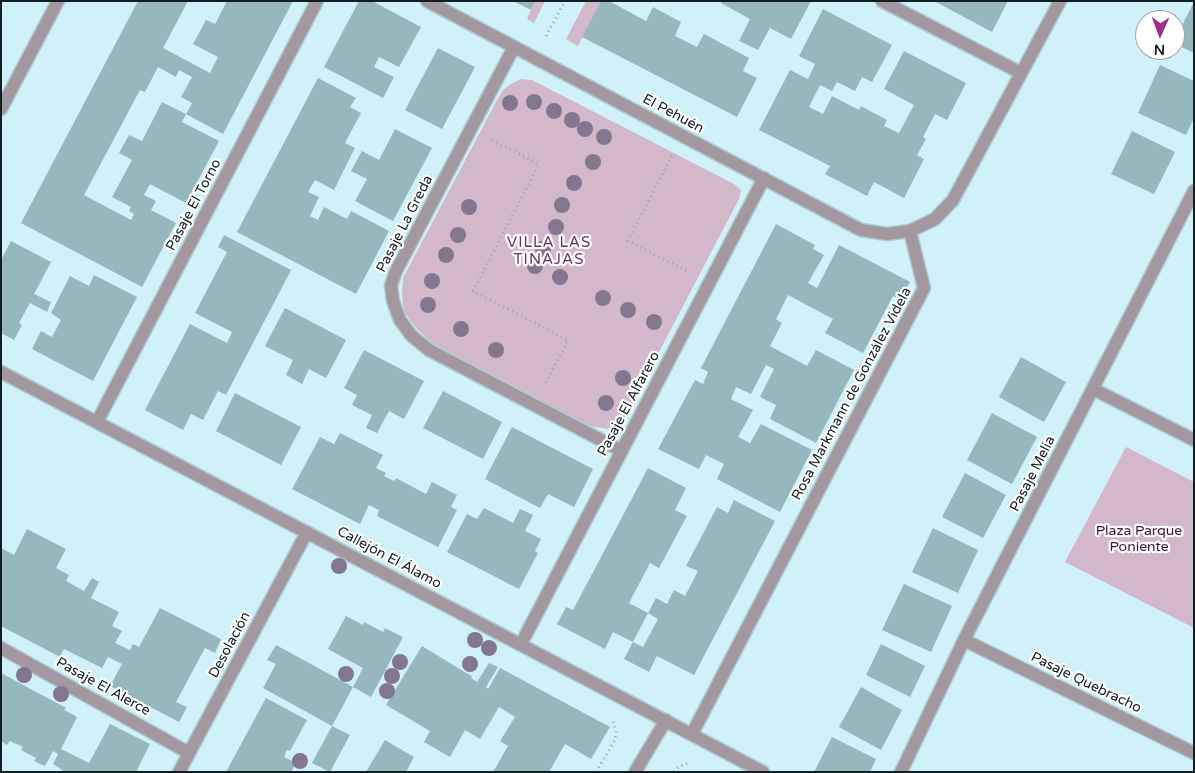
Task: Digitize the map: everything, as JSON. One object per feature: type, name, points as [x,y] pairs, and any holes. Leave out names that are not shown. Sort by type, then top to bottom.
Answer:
[{"type":"street","points":[[1,109],[58,1]]},
{"type":"street","name":"Pasaje El Torno","points":[[98,422],[317,1]]},
{"type":"street","name":"El Pehuén","points":[[427,1],[861,230],[887,234],[910,231]]},
{"type":"street","points":[[882,1],[1021,73]]},
{"type":"street","points":[[910,231],[936,219],[953,200],[1060,1]]},
{"type":"street","name":"Pasaje La Greda","points":[[514,47],[396,271],[391,285],[393,301],[405,328],[429,350],[622,451]]},
{"type":"street","name":"Pasaje El Alfarero","points":[[521,644],[764,178]]},
{"type":"street","name":"Pasaje Melia","points":[[901,772],[964,640],[1194,191]]},
{"type":"street","name":"Rosa Markmann de González Videla","points":[[692,734],[924,288],[910,231]]},
{"type":"street","name":"Callejón El Álamo","points":[[1,372],[763,772]]},
{"type":"street","points":[[1093,389],[1194,440]]},
{"type":"street","name":"Desolación","points":[[179,772],[307,532]]},
{"type":"street","name":"Pasaje Quebracho","points":[[964,640],[1194,753]]},
{"type":"street","name":"Pasaje El Alerce","points":[[1,648],[189,753]]},
{"type":"street","points":[[635,772],[666,720]]},
{"type":"path","points":[[535,58],[564,1]]},
{"type":"path","points":[[470,130],[539,164],[473,291],[568,340],[534,406]]},
{"type":"path","points":[[683,136],[628,241],[710,283]]},
{"type":"path","points":[[596,772],[615,740],[616,731],[612,720]]},
{"type":"path","points":[[674,772],[680,766],[692,762]]},
{"type":"green space","points":[[535,1],[545,1],[534,23],[527,19]]},
{"type":"green space","points":[[586,1],[601,1],[578,46],[566,39]]},
{"type":"green space","points":[[521,79],[532,80],[734,184],[741,190],[739,199],[625,417],[609,429],[588,426],[433,344],[417,329],[404,312],[403,278],[497,100],[503,90]]},
{"type":"green space","name":"Plaza Parque Poniente","points":[[1126,447],[1194,482],[1194,628],[1065,562]]},
{"type":"building","points":[[138,1],[188,1],[163,48],[210,73],[218,57],[193,44],[206,20],[215,24],[227,1],[293,1],[223,134],[186,114],[182,122],[219,141],[186,203],[150,184],[144,195],[156,201],[151,210],[176,223],[142,287],[21,223]],"holes":[[[158,67],[176,77],[179,70],[192,77],[181,97],[192,103],[186,114],[162,102],[142,141],[129,135],[119,153],[132,160],[112,197],[131,207],[129,211],[134,214],[131,220],[84,195],[140,90],[145,92]]]},
{"type":"building","points":[[359,1],[372,1],[421,27],[399,67],[379,57],[374,67],[394,77],[383,98],[324,67]]},
{"type":"building","points":[[513,1],[535,1],[531,10]]},
{"type":"building","points":[[601,1],[609,1],[646,21],[653,7],[681,22],[675,36],[697,47],[704,34],[749,58],[743,71],[757,78],[737,117],[582,37]]},
{"type":"building","points":[[722,1],[811,1],[791,39],[770,28],[758,50],[739,41],[750,19],[721,3]]},
{"type":"building","points":[[934,1],[1008,1],[992,32]]},
{"type":"building","points":[[1194,2],[1194,53],[1185,49],[1185,20]]},
{"type":"building","points":[[823,9],[892,45],[872,82],[862,77],[855,91],[837,82],[832,91],[820,85],[809,107],[823,114],[832,96],[859,110],[861,106],[887,120],[884,126],[899,133],[914,105],[884,89],[904,51],[966,83],[947,120],[935,114],[923,137],[926,139],[917,155],[924,159],[904,198],[874,182],[867,196],[825,174],[830,166],[759,130],[790,70],[808,79],[815,64],[799,56]]},
{"type":"building","points":[[438,48],[475,67],[442,129],[405,110]]},
{"type":"building","points":[[1160,65],[1194,81],[1194,118],[1186,135],[1138,113]]},
{"type":"building","points":[[318,78],[356,98],[350,107],[361,113],[345,143],[355,148],[334,190],[315,180],[308,192],[319,197],[310,216],[318,220],[324,207],[347,219],[351,211],[389,231],[356,294],[237,232]]},
{"type":"building","points":[[395,129],[432,148],[393,221],[355,201],[367,179],[351,171],[362,151],[379,160]]},
{"type":"building","points":[[1132,131],[1175,152],[1154,194],[1111,174]]},
{"type":"building","points":[[776,224],[815,245],[813,249],[824,255],[808,283],[817,288],[839,245],[910,282],[901,299],[893,296],[863,353],[825,333],[833,319],[788,295],[776,319],[782,323],[770,346],[807,366],[816,350],[854,370],[816,443],[770,419],[776,405],[760,397],[774,369],[766,365],[751,394],[736,387],[731,399],[753,410],[738,437],[750,443],[761,424],[812,450],[780,512],[717,479],[724,464],[706,455],[699,469],[658,449],[695,380],[703,384],[708,372],[701,368]]},
{"type":"building","points":[[224,235],[291,270],[226,395],[218,391],[203,420],[191,414],[183,430],[145,410],[190,324],[227,343],[232,332],[195,313],[227,252],[218,247]]},
{"type":"building","points":[[11,241],[51,262],[34,294],[51,302],[47,312],[30,303],[19,323],[22,325],[14,340],[1,333],[1,260]]},
{"type":"building","points":[[94,275],[137,297],[93,381],[32,349],[41,331],[52,337],[61,320],[51,313],[70,276],[89,286]]},
{"type":"building","points":[[285,308],[346,340],[326,378],[309,369],[302,384],[286,375],[293,360],[265,346]]},
{"type":"building","points":[[364,350],[424,381],[404,419],[389,411],[377,433],[366,428],[372,415],[352,405],[357,395],[344,388]]},
{"type":"building","points":[[1021,357],[1066,382],[1044,422],[999,397]]},
{"type":"building","points":[[443,391],[502,422],[483,459],[423,428]]},
{"type":"building","points":[[235,393],[301,427],[281,465],[216,431]]},
{"type":"building","points":[[992,413],[1037,437],[1012,484],[967,460]]},
{"type":"building","points":[[512,427],[593,469],[574,507],[548,494],[540,508],[485,479]]},
{"type":"building","points":[[340,433],[383,455],[376,468],[386,473],[384,476],[394,481],[396,478],[426,494],[432,482],[457,495],[451,507],[457,510],[438,547],[377,516],[379,510],[369,505],[360,524],[292,489],[320,437],[334,444]]},
{"type":"building","points":[[648,468],[686,488],[675,510],[687,516],[659,568],[650,563],[629,603],[648,613],[633,642],[613,632],[605,649],[557,624],[566,607],[573,610]]},
{"type":"building","points":[[965,473],[1006,495],[983,538],[942,517]]},
{"type":"building","points":[[734,500],[775,521],[694,675],[657,656],[649,672],[624,659],[633,642],[643,647],[658,619],[648,613],[656,598],[667,604],[674,590],[685,596],[698,571],[686,566],[717,507],[728,513]]},
{"type":"building","points":[[484,508],[513,523],[520,509],[533,515],[525,531],[541,539],[535,551],[538,553],[519,589],[447,552],[467,514],[477,519]]},
{"type":"building","points":[[933,528],[978,550],[958,593],[912,572]]},
{"type":"building","points":[[27,529],[66,549],[56,568],[69,575],[66,581],[84,591],[92,578],[99,582],[91,598],[119,612],[112,626],[122,631],[115,643],[130,650],[133,644],[139,647],[160,608],[221,639],[215,653],[205,648],[176,702],[187,707],[179,722],[110,686],[122,664],[108,657],[102,668],[64,649],[60,657],[1,626],[1,548],[14,555]]},
{"type":"building","points":[[904,584],[952,606],[931,652],[882,630]]},
{"type":"building","points":[[346,616],[363,625],[364,622],[383,632],[385,628],[403,637],[371,697],[353,687],[363,668],[328,649]]},
{"type":"building","points":[[881,644],[925,666],[910,697],[866,675]]},
{"type":"building","points":[[276,645],[353,687],[332,726],[263,688],[276,664],[267,660]]},
{"type":"building","points":[[422,646],[472,676],[471,678],[477,682],[489,663],[498,667],[486,687],[488,689],[500,668],[610,727],[591,759],[565,744],[549,772],[493,772],[508,746],[500,741],[515,717],[499,707],[480,739],[465,730],[450,757],[424,742],[430,731],[386,705]]},
{"type":"building","points":[[1,673],[66,708],[64,710],[77,717],[61,749],[89,763],[110,724],[150,744],[136,772],[65,772],[53,764],[58,754],[53,751],[45,766],[34,761],[36,758],[21,750],[23,747],[10,741],[7,745],[1,741]]},
{"type":"building","points":[[861,687],[902,710],[881,750],[839,727]]},
{"type":"building","points":[[266,698],[307,720],[290,751],[287,750],[284,757],[296,763],[291,772],[226,772]]},
{"type":"building","points":[[332,726],[350,735],[330,772],[312,763]]},
{"type":"building","points":[[832,737],[876,759],[870,772],[814,772]]},
{"type":"building","points":[[385,740],[414,757],[406,772],[366,772]]},
{"type":"district","name":"VILLA LAS TINAJAS","points":[[549,252]]}]
